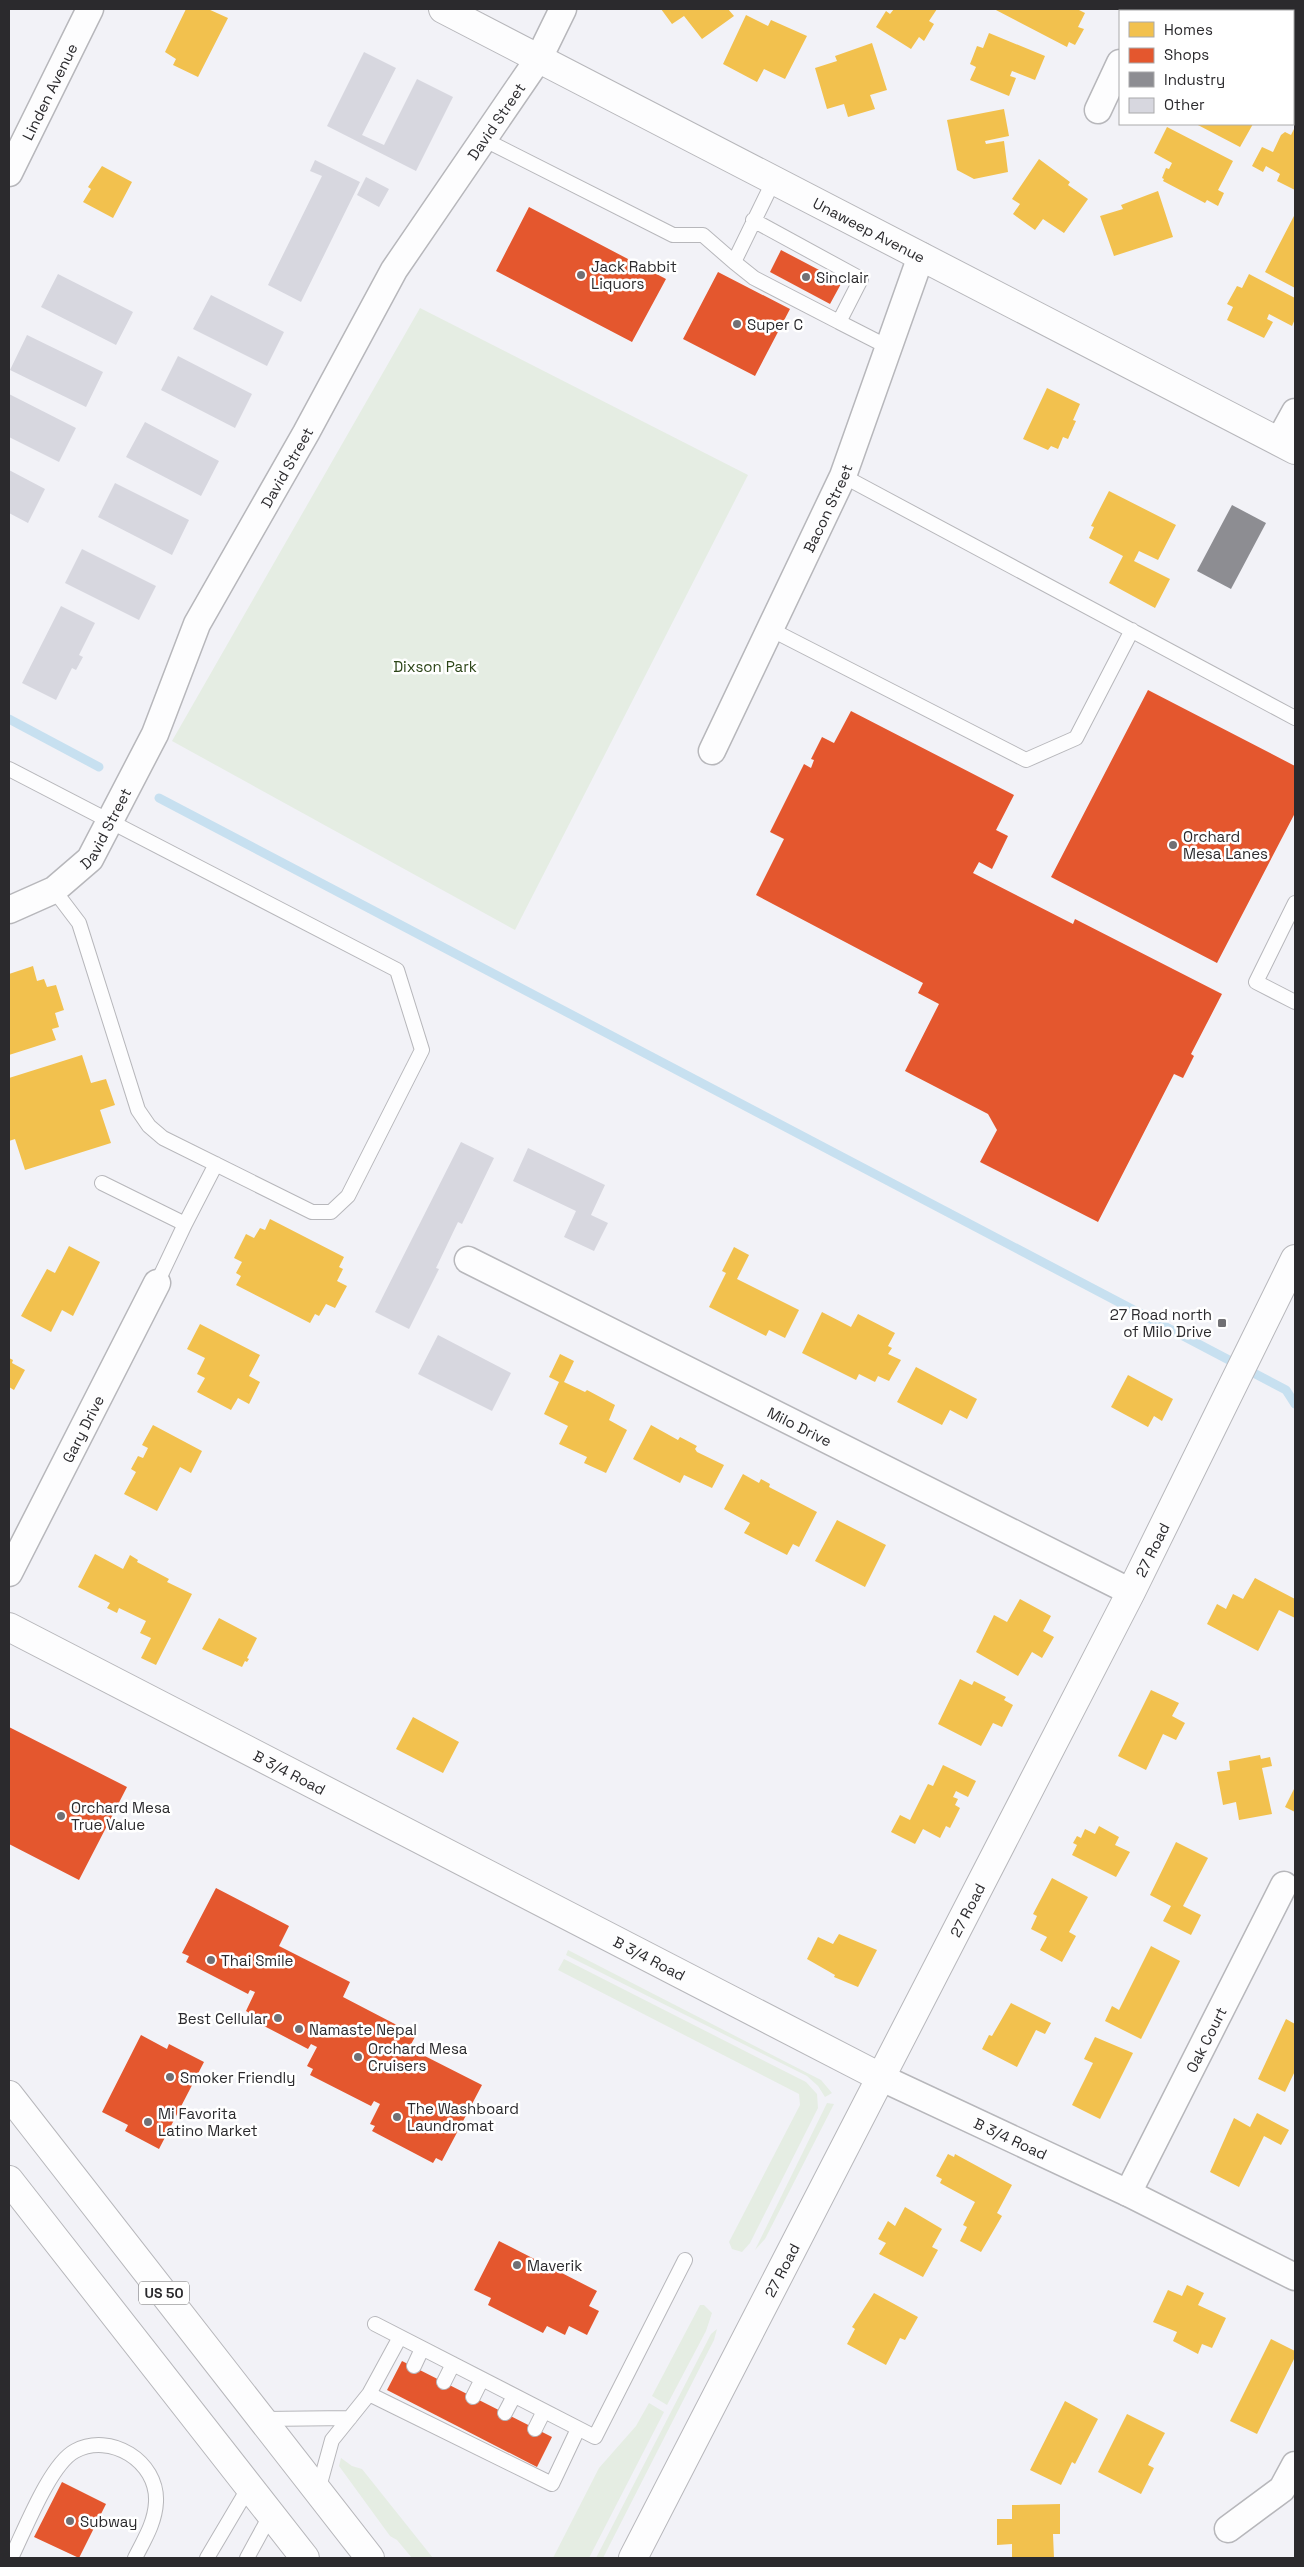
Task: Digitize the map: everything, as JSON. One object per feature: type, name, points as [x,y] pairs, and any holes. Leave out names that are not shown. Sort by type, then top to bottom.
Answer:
[{"type":"main road","name":"Unaweep Avenue","points":[[443,9],[1287,445]]},
{"type":"main road","name":"27 Road","points":[[633,2558],[1131,1592],[1295,1259]]},
{"type":"main road","name":"B 3/4 Road","points":[[9,1627],[882,2078]]},
{"type":"main road","name":"US 50","points":[[9,2095],[370,2558]]},
{"type":"main road","points":[[9,2180],[305,2558]]},
{"type":"street","name":"Linden Avenue","points":[[9,173],[90,9]]},
{"type":"street","name":"David Street","points":[[9,910],[54,890],[90,859],[155,734],[197,624],[306,433],[394,270],[539,58],[563,9]]},
{"type":"street","points":[[1098,110],[1119,65]]},
{"type":"street","name":"Bacon Street","points":[[712,752],[843,476],[921,256]]},
{"type":"street","points":[[1287,445],[1295,412]]},
{"type":"street","name":"Milo Drive","points":[[468,1260],[1131,1592]]},
{"type":"street","name":"Gary Drive","points":[[9,1573],[157,1283]]},
{"type":"street","name":"Oak Court","points":[[1128,2193],[1284,1885]]},
{"type":"street","name":"B 3/4 Road","points":[[882,2078],[1128,2193],[1295,2277]]},
{"type":"street","points":[[1228,2529],[1282,2489],[1295,2465]]},
{"type":"lane","points":[[483,139],[673,235],[703,235],[754,278],[796,293],[839,322],[888,348]]},
{"type":"lane","points":[[734,262],[774,180]]},
{"type":"lane","points":[[753,220],[813,260],[861,279],[839,322]]},
{"type":"lane","points":[[843,476],[1295,718]]},
{"type":"lane","points":[[770,629],[1026,760],[1076,738],[1132,630]]},
{"type":"lane","points":[[9,769],[397,970],[422,1050],[348,1196],[331,1212],[312,1212],[163,1138],[149,1126],[138,1110],[79,923],[54,890]]},
{"type":"lane","points":[[1295,903],[1256,982],[1295,1002]]},
{"type":"lane","points":[[157,1283],[216,1164]]},
{"type":"lane","points":[[102,1183],[185,1224]]},
{"type":"lane","points":[[375,2324],[595,2437],[684,2260]]},
{"type":"lane","points":[[318,2492],[332,2440],[369,2394],[400,2337]]},
{"type":"lane","points":[[414,2366],[422,2349]]},
{"type":"lane","points":[[444,2382],[453,2364]]},
{"type":"lane","points":[[474,2397],[482,2379]]},
{"type":"lane","points":[[369,2394],[396,2400],[518,2463],[552,2484],[578,2429]]},
{"type":"lane","points":[[505,2413],[514,2396]]},
{"type":"lane","points":[[535,2429],[544,2411]]},
{"type":"lane","points":[[263,2419],[350,2418]]},
{"type":"lane","points":[[11,2558],[55,2470],[74,2451],[97,2444],[122,2448],[136,2459],[152,2478],[157,2500],[154,2520],[134,2558]]},
{"type":"lane","points":[[207,2558],[249,2487]]},
{"type":"lane","points":[[247,2558],[271,2514]]},
{"type":"green space","name":"Dixson Park","points":[[420,308],[748,475],[515,930],[172,741]]},
{"type":"green space","points":[[568,1950],[821,2080],[832,2093],[825,2097],[818,2086],[807,2076],[566,1955]]},
{"type":"green space","points":[[564,1959],[806,2082],[817,2094],[818,2108],[750,2243],[742,2252],[732,2249],[729,2242],[800,2105],[799,2094],[558,1970]]},
{"type":"green space","points":[[827,2103],[834,2104],[765,2239],[755,2250]]},
{"type":"green space","points":[[700,2305],[704,2305],[712,2313],[706,2331],[667,2405],[652,2396]]},
{"type":"green space","points":[[717,2329],[714,2340],[603,2558],[596,2558],[711,2334]]},
{"type":"green space","points":[[649,2403],[664,2412],[589,2558],[553,2558],[599,2468],[636,2426]]},
{"type":"green space","points":[[341,2458],[352,2466],[362,2469],[433,2558],[412,2558],[397,2540],[390,2536],[339,2466]]},
{"type":"building: Homes","points":[[186,9],[208,9],[228,18],[198,77],[173,65],[176,59],[165,52]]},
{"type":"building: Homes","points":[[661,9],[728,9],[734,16],[702,39],[684,16],[672,24]]},
{"type":"building: Homes","points":[[894,9],[937,9],[929,21],[934,24],[924,41],[919,37],[911,49],[876,27],[886,11],[890,14]]},
{"type":"building: Homes","points":[[994,9],[1077,9],[1085,13],[1078,27],[1084,29],[1075,45],[1069,42],[1067,47]]},
{"type":"building: Homes","points":[[746,15],[768,26],[771,20],[807,36],[785,79],[764,69],[757,82],[723,64]]},
{"type":"building: Homes","points":[[989,33],[1045,56],[1035,80],[1012,71],[1010,76],[1016,78],[1009,96],[970,80],[976,67],[970,64],[977,46],[983,48]]},
{"type":"building: Homes","points":[[872,43],[887,90],[870,95],[875,109],[848,117],[844,104],[827,109],[815,68],[837,61],[835,56]]},
{"type":"building: Homes","points":[[1004,109],[1009,136],[985,141],[986,144],[1004,141],[1008,172],[974,179],[957,170],[947,120]]},
{"type":"building: Homes","points":[[1198,125],[1252,125],[1240,147]]},
{"type":"building: Homes","points":[[1167,127],[1233,161],[1218,190],[1224,193],[1218,206],[1207,200],[1205,203],[1163,181],[1164,179],[1162,178],[1166,168],[1169,169],[1172,163],[1154,153]]},
{"type":"building: Homes","points":[[1295,127],[1295,190],[1277,181],[1280,174],[1266,166],[1263,172],[1252,166],[1262,147],[1273,152],[1281,135],[1285,132],[1291,135]]},
{"type":"building: Homes","points":[[1039,159],[1070,182],[1068,185],[1088,199],[1064,233],[1043,219],[1035,230],[1013,214],[1020,204],[1012,199]]},
{"type":"building: Homes","points":[[102,166],[132,182],[113,218],[83,202],[91,189],[88,187]]},
{"type":"building: Homes","points":[[1158,191],[1173,237],[1114,256],[1100,216],[1123,209],[1121,205]]},
{"type":"building: Homes","points":[[1295,214],[1295,288],[1265,272]]},
{"type":"building: Homes","points":[[1249,274],[1295,298],[1295,319],[1292,326],[1269,314],[1267,319],[1273,322],[1264,338],[1227,320],[1233,307],[1227,304],[1237,286],[1242,288]]},
{"type":"building: Homes","points":[[1047,388],[1080,404],[1073,420],[1076,421],[1068,439],[1063,437],[1058,449],[1051,446],[1048,450],[1023,439]]},
{"type":"building: Homes","points":[[1109,491],[1176,525],[1158,560],[1139,551],[1134,561],[1170,579],[1155,608],[1109,583],[1123,556],[1089,538],[1094,527],[1091,526]]},
{"type":"building: Homes","points":[[33,966],[37,981],[44,979],[47,987],[56,985],[64,1010],[55,1013],[59,1027],[52,1029],[56,1040],[9,1055],[9,974]]},
{"type":"building: Homes","points":[[82,1055],[91,1083],[106,1079],[115,1105],[100,1110],[111,1143],[25,1170],[15,1139],[9,1141],[9,1078]]},
{"type":"building: Homes","points":[[270,1219],[344,1257],[339,1267],[343,1269],[337,1281],[347,1286],[335,1308],[326,1304],[319,1316],[315,1314],[310,1323],[236,1285],[241,1276],[236,1273],[242,1262],[234,1258],[246,1234],[254,1238],[260,1228],[265,1230]]},
{"type":"building: Homes","points":[[69,1246],[100,1262],[73,1316],[62,1310],[51,1332],[21,1316],[47,1269],[55,1273]]},
{"type":"building: Homes","points":[[734,1247],[749,1255],[737,1279],[799,1310],[785,1338],[769,1330],[766,1336],[709,1307],[726,1273],[722,1271]]},
{"type":"building: Homes","points":[[822,1312],[851,1327],[858,1314],[895,1333],[888,1346],[892,1348],[888,1354],[901,1360],[889,1381],[878,1376],[875,1382],[859,1374],[856,1380],[802,1353]]},
{"type":"building: Homes","points":[[200,1324],[260,1355],[249,1376],[260,1382],[249,1404],[238,1398],[231,1410],[197,1392],[205,1378],[197,1374],[205,1358],[187,1349]]},
{"type":"building: Homes","points":[[560,1354],[574,1361],[564,1382],[585,1392],[587,1390],[615,1405],[609,1420],[627,1430],[606,1473],[584,1463],[587,1457],[559,1444],[568,1426],[544,1414],[559,1382],[549,1377]]},
{"type":"building: Homes","points":[[9,1358],[13,1360],[12,1363],[25,1370],[14,1390],[9,1387]]},
{"type":"building: Homes","points":[[916,1367],[977,1399],[967,1419],[950,1410],[942,1425],[897,1402]]},
{"type":"building: Homes","points":[[1128,1375],[1173,1399],[1162,1421],[1154,1416],[1148,1427],[1111,1407]]},
{"type":"building: Homes","points":[[153,1425],[202,1451],[191,1473],[180,1467],[157,1511],[124,1494],[136,1472],[131,1469],[138,1456],[143,1458],[148,1448],[142,1445]]},
{"type":"building: Homes","points":[[651,1425],[678,1440],[680,1437],[697,1446],[695,1449],[697,1452],[724,1465],[712,1488],[684,1475],[680,1483],[633,1459]]},
{"type":"building: Homes","points":[[743,1474],[759,1483],[761,1479],[770,1484],[769,1487],[817,1512],[799,1547],[793,1544],[787,1555],[744,1533],[750,1523],[724,1509]]},
{"type":"building: Homes","points":[[837,1520],[886,1545],[865,1587],[815,1561]]},
{"type":"building: Homes","points":[[95,1554],[123,1569],[130,1555],[138,1560],[137,1562],[169,1579],[167,1582],[192,1594],[156,1665],[141,1658],[151,1638],[140,1633],[146,1621],[119,1608],[117,1613],[107,1608],[110,1603],[78,1587]]},
{"type":"building: Homes","points":[[1255,1578],[1295,1599],[1295,1618],[1279,1610],[1258,1651],[1207,1624],[1217,1604],[1226,1609],[1233,1594],[1243,1599]]},
{"type":"building: Homes","points":[[1020,1599],[1051,1616],[1043,1631],[1054,1637],[1042,1658],[1032,1652],[1018,1676],[976,1652],[994,1615],[1007,1622]]},
{"type":"building: Homes","points":[[219,1618],[257,1638],[247,1658],[249,1659],[247,1662],[245,1661],[242,1667],[202,1649]]},
{"type":"building: Homes","points":[[960,1679],[972,1685],[974,1681],[1006,1697],[1004,1700],[1013,1705],[1002,1727],[993,1723],[981,1746],[938,1724]]},
{"type":"building: Homes","points":[[1151,1690],[1179,1703],[1172,1716],[1185,1723],[1176,1740],[1163,1734],[1146,1770],[1118,1756]]},
{"type":"building: Homes","points":[[413,1717],[459,1742],[443,1773],[396,1749]]},
{"type":"building: Homes","points":[[1260,1755],[1261,1759],[1270,1757],[1272,1766],[1262,1768],[1272,1814],[1239,1820],[1236,1802],[1223,1805],[1217,1772],[1230,1770],[1229,1761]]},
{"type":"building: Homes","points":[[943,1765],[976,1781],[968,1797],[956,1791],[953,1797],[958,1799],[955,1805],[960,1808],[950,1828],[946,1826],[940,1838],[923,1829],[915,1844],[891,1832],[900,1815],[910,1820],[928,1784],[933,1786]]},
{"type":"building: Homes","points":[[1295,1787],[1295,1812],[1285,1807]]},
{"type":"building: Homes","points":[[1099,1826],[1119,1837],[1115,1845],[1130,1852],[1116,1877],[1072,1855],[1077,1845],[1073,1843],[1077,1836],[1081,1838],[1085,1829],[1095,1834]]},
{"type":"building: Homes","points":[[1176,1842],[1208,1858],[1183,1906],[1201,1915],[1191,1935],[1163,1921],[1171,1906],[1150,1895]]},
{"type":"building: Homes","points":[[1052,1878],[1088,1897],[1069,1932],[1076,1936],[1062,1962],[1040,1950],[1047,1937],[1031,1929],[1037,1916],[1033,1914]]},
{"type":"building: Homes","points":[[839,1934],[877,1950],[858,1987],[834,1977],[835,1975],[807,1959],[818,1937],[833,1944]]},
{"type":"building: Homes","points":[[1151,1946],[1180,1961],[1141,2039],[1105,2021],[1112,2006],[1119,2010]]},
{"type":"building: Homes","points":[[1011,2003],[1051,2023],[1045,2034],[1036,2030],[1017,2067],[982,2049],[989,2035],[992,2036]]},
{"type":"building: Homes","points":[[1286,2019],[1295,2024],[1295,2071],[1285,2092],[1258,2079]]},
{"type":"building: Homes","points":[[1095,2037],[1133,2053],[1100,2119],[1072,2105],[1093,2063],[1084,2059]]},
{"type":"building: Homes","points":[[1257,2113],[1289,2130],[1281,2145],[1264,2136],[1239,2187],[1210,2172],[1234,2118],[1250,2127]]},
{"type":"building: Homes","points":[[948,2154],[954,2157],[955,2154],[1012,2185],[997,2213],[1002,2216],[981,2252],[960,2241],[967,2227],[963,2225],[975,2202],[940,2183],[942,2179],[936,2176]]},
{"type":"building: Homes","points":[[905,2207],[942,2229],[932,2247],[938,2250],[923,2277],[879,2254],[886,2243],[878,2239],[888,2221],[895,2226]]},
{"type":"building: Homes","points":[[1187,2285],[1204,2293],[1198,2305],[1226,2318],[1212,2348],[1202,2344],[1198,2354],[1173,2341],[1177,2332],[1153,2322],[1168,2290],[1182,2296]]},
{"type":"building: Homes","points":[[874,2293],[918,2317],[905,2340],[900,2338],[886,2365],[847,2344],[855,2329],[852,2327]]},
{"type":"building: Homes","points":[[1271,2339],[1295,2351],[1295,2357],[1257,2434],[1230,2421]]},
{"type":"building: Homes","points":[[1065,2401],[1098,2419],[1075,2464],[1072,2462],[1061,2485],[1030,2470]]},
{"type":"building: Homes","points":[[1127,2414],[1165,2433],[1148,2465],[1154,2468],[1141,2494],[1098,2472]]},
{"type":"building: Homes","points":[[1060,2504],[1060,2534],[1053,2534],[1054,2558],[1012,2558],[1012,2544],[997,2545],[997,2519],[1012,2519],[1012,2505]]},
{"type":"building: Shops","name":"Jack Rabbit Liquors","points":[[529,207],[666,279],[632,342],[496,271]]},
{"type":"building: Shops","name":"Sinclair","points":[[781,250],[842,282],[830,304],[770,272]]},
{"type":"building: Shops","name":"Super C","points":[[718,272],[790,309],[755,376],[683,339]]},
{"type":"building: Shops","name":"Orchard Mesa Lanes","points":[[1148,690],[1295,766],[1295,813],[1217,963],[1051,877]]},
{"type":"building: Shops","points":[[851,711],[1014,795],[996,830],[1008,836],[992,869],[979,862],[973,873],[1073,924],[1075,919],[1222,994],[1191,1054],[1194,1056],[1183,1078],[1174,1074],[1098,1222],[980,1162],[997,1130],[988,1114],[905,1071],[939,1004],[918,993],[923,983],[756,895],[784,839],[770,832],[804,764],[811,768],[814,760],[811,759],[822,737],[834,743]]},
{"type":"building: Shops","name":"Orchard Mesa True Value","points":[[9,1727],[127,1787],[79,1880],[9,1844]]},
{"type":"building: Shops","points":[[216,1888],[289,1926],[279,1946],[350,1982],[343,1997],[416,2035],[409,2048],[482,2085],[442,2161],[436,2158],[433,2163],[372,2131],[375,2126],[370,2124],[380,2104],[374,2101],[371,2106],[310,2075],[313,2069],[307,2066],[317,2047],[311,2044],[308,2049],[249,2018],[251,2014],[246,2011],[255,1992],[250,1990],[248,1994],[186,1962],[189,1956],[182,1953]]},
{"type":"building: Shops","points":[[141,2035],[167,2049],[169,2044],[204,2062],[159,2149],[125,2131],[128,2125],[102,2112]]},
{"type":"building: Shops","name":"Maverik","points":[[499,2241],[597,2291],[589,2306],[599,2311],[587,2335],[569,2326],[565,2335],[547,2326],[543,2333],[488,2305],[491,2298],[474,2290]]},
{"type":"building: Shops","points":[[402,2361],[552,2437],[537,2467],[387,2390]]},
{"type":"building: Shops","name":"Subway","points":[[62,2482],[106,2504],[79,2558],[34,2537]]},
{"type":"building: Industry","points":[[1232,505],[1266,523],[1231,589],[1197,571]]},
{"type":"building: Other","points":[[364,52],[396,68],[362,135],[384,145],[417,79],[453,97],[416,171],[327,126]]},
{"type":"building: Other","points":[[315,160],[360,182],[301,302],[268,285],[322,176],[310,171]]},
{"type":"building: Other","points":[[366,177],[389,189],[379,207],[357,195]]},
{"type":"building: Other","points":[[58,274],[133,312],[116,345],[41,307]]},
{"type":"building: Other","points":[[211,295],[284,332],[267,366],[193,329]]},
{"type":"building: Other","points":[[27,335],[103,372],[86,407],[10,370]]},
{"type":"building: Other","points":[[178,356],[252,394],[235,428],[161,390]]},
{"type":"building: Other","points":[[9,394],[76,428],[59,462],[9,437]]},
{"type":"building: Other","points":[[145,422],[219,461],[201,496],[126,457]]},
{"type":"building: Other","points":[[9,470],[45,489],[28,523],[9,513]]},
{"type":"building: Other","points":[[115,483],[189,520],[172,555],[98,517]]},
{"type":"building: Other","points":[[82,549],[156,586],[139,620],[65,583]]},
{"type":"building: Other","points":[[61,606],[95,623],[79,655],[83,657],[76,670],[72,668],[56,700],[22,683]]},
{"type":"building: Other","points":[[461,1142],[494,1158],[462,1224],[458,1222],[436,1268],[439,1269],[409,1329],[375,1312]]},
{"type":"building: Other","points":[[528,1148],[605,1185],[591,1215],[608,1223],[594,1251],[564,1237],[576,1211],[513,1181]]},
{"type":"building: Other","points":[[438,1335],[511,1373],[492,1411],[418,1374]]},
{"type":"waterway","points":[[9,719],[99,767]]},
{"type":"waterway","points":[[159,798],[1286,1390],[1295,1404]]},
{"type":"place","name":"Jack Rabbit Liquors","points":[[581,275]]},
{"type":"place","name":"Sinclair","points":[[806,277]]},
{"type":"place","name":"Super C","points":[[737,324]]},
{"type":"place","name":"Orchard Mesa Lanes","points":[[1173,845]]},
{"type":"place","name":"27 Road north of Milo Drive","points":[[1222,1323]]},
{"type":"place","name":"Orchard Mesa True Value","points":[[61,1816]]},
{"type":"place","name":"Thai Smile","points":[[211,1960]]},
{"type":"place","name":"Best Cellular","points":[[278,2018]]},
{"type":"place","name":"Namaste Nepal","points":[[299,2029]]},
{"type":"place","name":"Orchard Mesa Cruisers","points":[[358,2057]]},
{"type":"place","name":"Smoker Friendly","points":[[170,2077]]},
{"type":"place","name":"The Washboard Laundromat","points":[[397,2117]]},
{"type":"place","name":"Mi Favorita Latino Market","points":[[148,2122]]},
{"type":"place","name":"Maverik","points":[[517,2265]]},
{"type":"place","name":"Subway","points":[[70,2521]]}]
